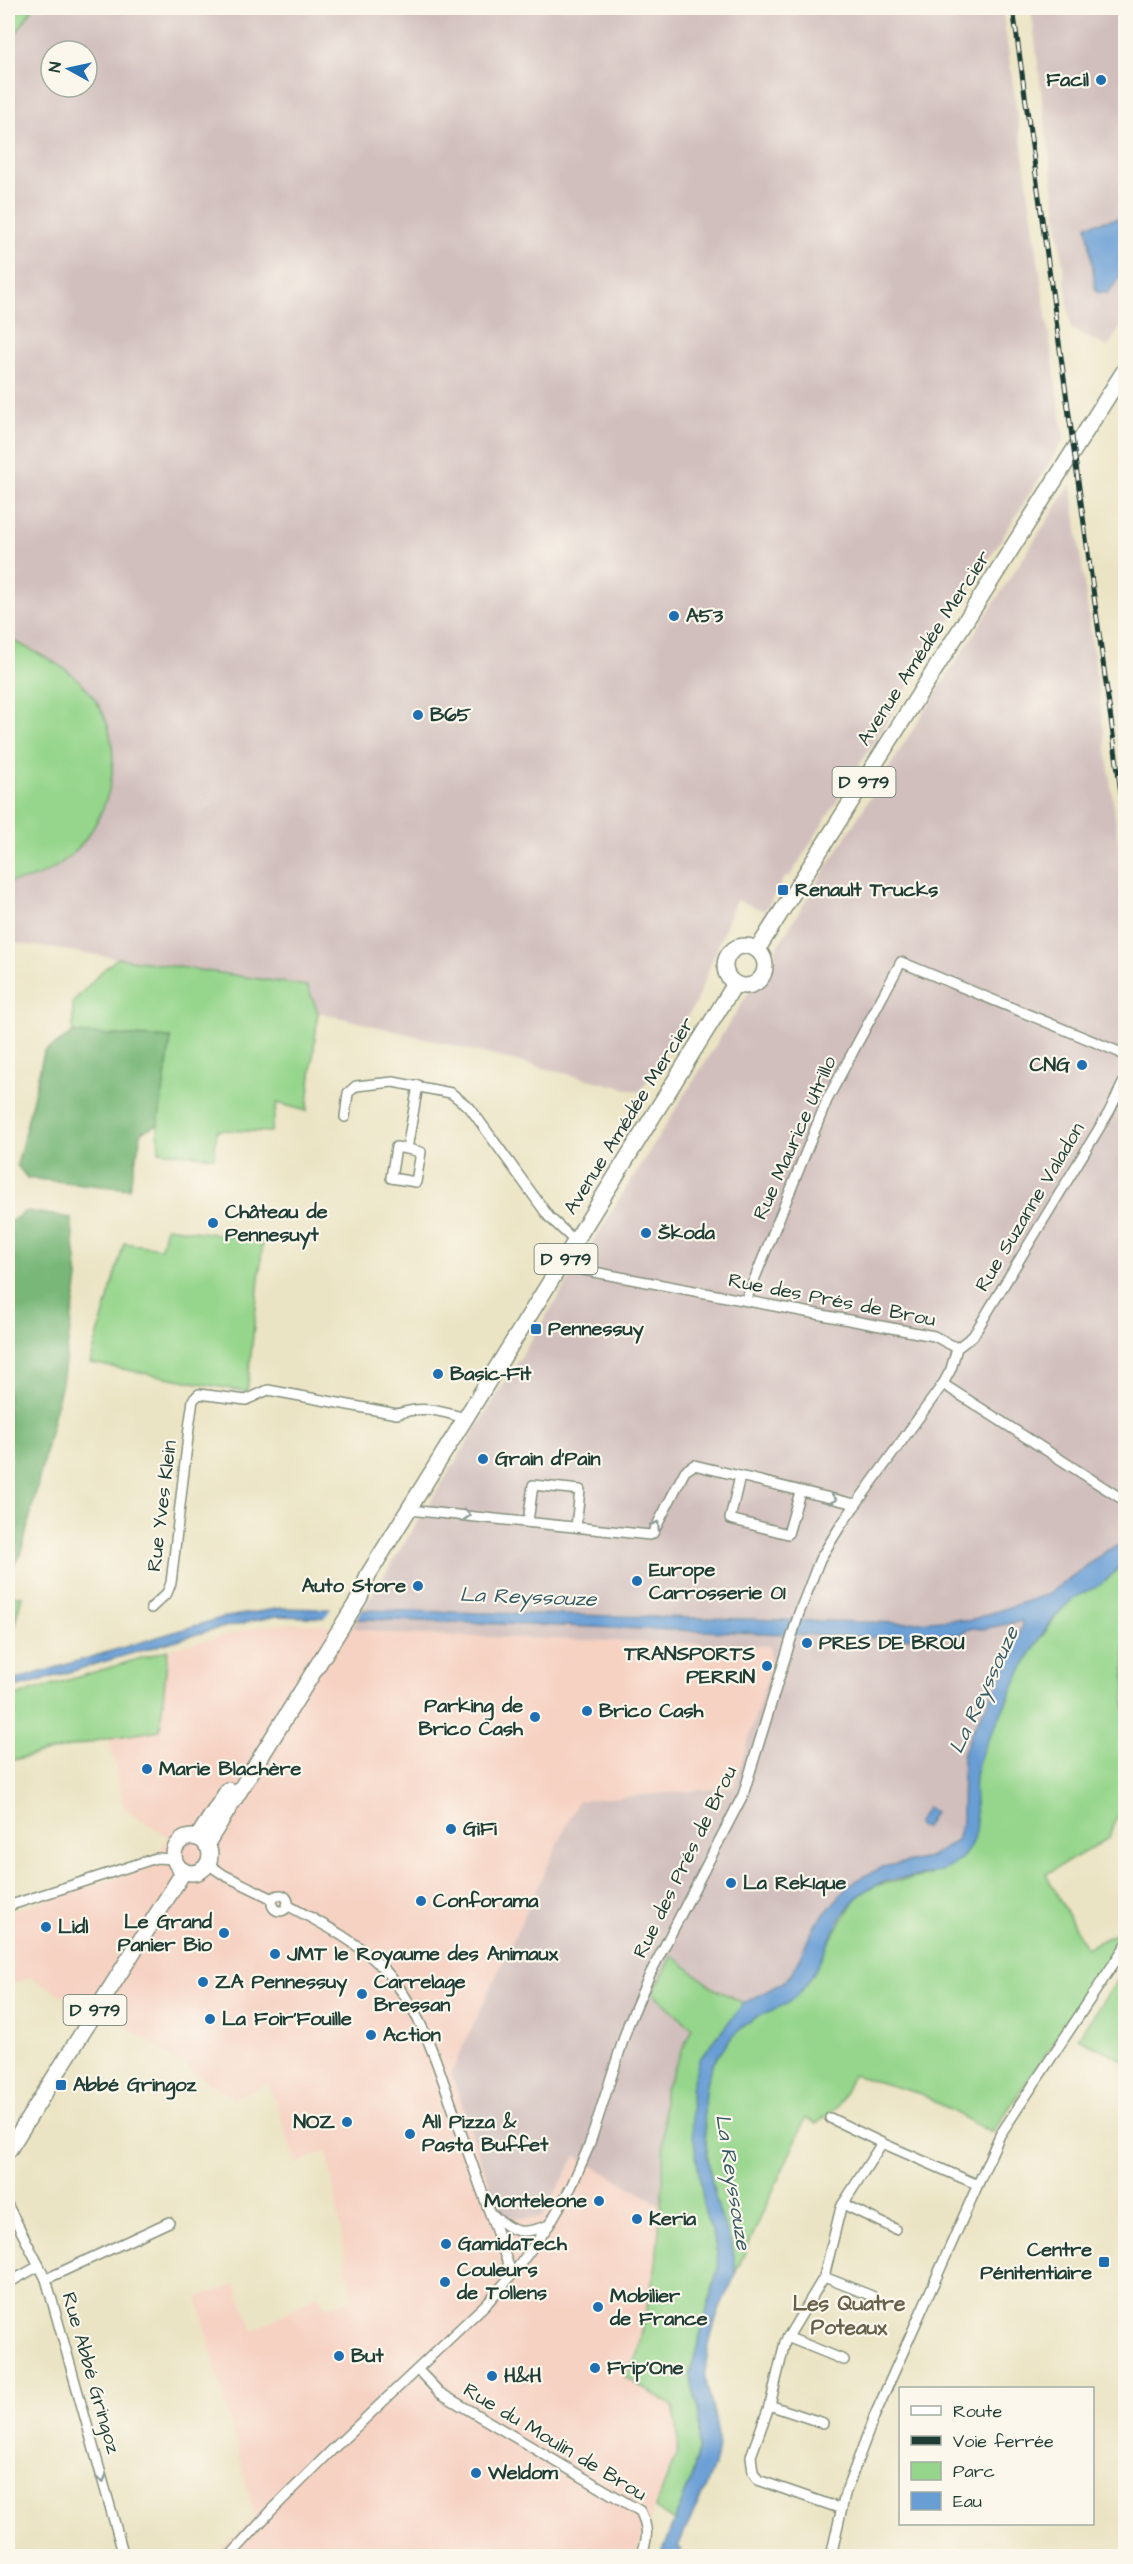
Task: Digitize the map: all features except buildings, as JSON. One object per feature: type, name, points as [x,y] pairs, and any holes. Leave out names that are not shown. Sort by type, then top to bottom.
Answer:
[{"type":"main road","name":"Avenue Amédée Mercier","points":[[757,950],[1125,368]]},
{"type":"main road","points":[[742,947],[757,950],[765,961],[764,974],[755,984],[742,986],[735,984],[726,971],[729,955],[742,947]]},
{"type":"main road","name":"Avenue Amédée Mercier","points":[[201,1841],[343,1615],[352,1592],[368,1575],[735,984]]},
{"type":"main road","points":[[185,1839],[201,1841],[210,1854],[208,1864],[195,1873],[179,1865],[174,1853],[180,1842],[185,1839]]},
{"type":"main road","name":"D 979","points":[[8,2151],[179,1865]]},
{"type":"street","name":"Rue Maurice Utrillo","points":[[746,1300],[827,1100],[902,962],[1119,1052],[1125,1057]]},
{"type":"street","name":"Rue Suzanne Valadon","points":[[957,1348],[973,1336],[1109,1112],[1125,1077]]},
{"type":"street","points":[[345,1117],[348,1093],[356,1086],[393,1082],[451,1093],[470,1108],[549,1217],[576,1242]]},
{"type":"street","points":[[406,1149],[417,1085]]},
{"type":"street","points":[[396,1147],[406,1149],[422,1152],[416,1182],[391,1178],[396,1147]]},
{"type":"street","name":"Rue des Prés de Brou","points":[[230,2556],[272,2510],[487,2303],[512,2275],[549,2224],[571,2187],[589,2146],[628,2025],[650,1974],[743,1795],[799,1613],[820,1559],[855,1504],[943,1384],[951,1369],[957,1348],[934,1336],[562,1266]]},
{"type":"street","points":[[943,1384],[1125,1501]]},
{"type":"street","name":"Rue Yves Klein","points":[[151,1608],[167,1593],[171,1583],[193,1400],[199,1394],[246,1400],[268,1390],[397,1414],[416,1408],[435,1410],[465,1418]]},
{"type":"street","points":[[409,1509],[650,1534],[653,1533],[689,1466],[694,1465],[855,1504]]},
{"type":"street","points":[[740,1476],[730,1519],[788,1534],[800,1492]]},
{"type":"street","points":[[528,1522],[533,1485],[580,1490],[576,1527]]},
{"type":"street","points":[[8,1906],[156,1858],[179,1865]]},
{"type":"street","points":[[208,1864],[224,1875],[273,1899],[272,1904],[276,1910],[284,1910],[287,1905],[330,1927],[382,1968],[406,1999],[428,2036],[512,2275]]},
{"type":"street","points":[[831,2556],[842,2509],[874,2417],[976,2184],[1000,2135],[1125,1946]]},
{"type":"street","points":[[830,2118],[976,2184]]},
{"type":"street","points":[[842,2509],[758,2480],[753,2472],[751,2456],[770,2405],[787,2337],[824,2277],[843,2204],[882,2143]]},
{"type":"street","points":[[843,2204],[895,2229]]},
{"type":"street","name":"Rue Abbé Gringoz","points":[[8,2206],[46,2279],[124,2556]]},
{"type":"street","points":[[490,2212],[504,2226],[516,2231],[531,2232],[549,2224]]},
{"type":"street","points":[[46,2279],[169,2222]]},
{"type":"street","points":[[8,2283],[39,2266]]},
{"type":"street","points":[[824,2277],[872,2296]]},
{"type":"street","points":[[787,2337],[844,2360]]},
{"type":"street","name":"Rue du Moulin de Brou","points":[[418,2370],[440,2393],[640,2511],[647,2526],[648,2536],[641,2556]]},
{"type":"street","points":[[770,2405],[823,2423]]},
{"type":"shaded area","name":"Renault Trucks","points":[[8,8],[1002,8],[1064,439],[790,876],[785,877],[765,911],[736,900],[695,1004],[640,1092],[318,1012],[307,986],[8,942]]},
{"type":"shaded area","points":[[1031,8],[1125,8],[1125,320],[1108,347],[1071,329]]},
{"type":"shaded area","points":[[1071,484],[1126,899],[1125,1543],[1108,1550],[1048,1594],[971,1621],[982,1629],[1022,1621],[1022,1625],[1001,1678],[972,1731],[963,1755],[962,1822],[957,1840],[929,1858],[882,1867],[815,1925],[792,1973],[782,1983],[744,2003],[713,1988],[674,1957],[653,1993],[692,2028],[664,2091],[661,2205],[576,2156],[541,2218],[501,2217],[451,2073],[578,1801],[734,1787],[771,1666],[770,1646],[392,1634],[352,1627],[935,694]]},
{"type":"shaded area","points":[[294,1623],[352,1627],[392,1634],[770,1646],[771,1666],[734,1787],[577,1801],[566,2176],[576,2155],[661,2205],[656,2264],[637,2355],[625,2377],[673,2405],[678,2433],[677,2452],[635,2556],[213,2556],[255,2517],[197,2297],[236,2285],[253,2331],[318,2295],[325,2307],[352,2299],[327,2150],[297,2164],[269,2084],[232,2098],[108,2014],[82,2007],[31,1977],[12,1984],[8,1973],[8,1912],[151,1867],[169,1837],[124,1808],[109,1738],[160,1729],[168,1650],[261,1626]]},
{"type":"green space","points":[[8,8],[33,8],[8,46]]},
{"type":"green space","points":[[8,638],[67,671],[87,689],[96,701],[109,728],[113,758],[110,787],[100,816],[84,841],[63,862],[37,876],[8,882]]},
{"type":"green space","points":[[118,958],[307,986],[318,1012],[307,1111],[277,1103],[271,1132],[217,1130],[214,1157],[159,1151],[158,1125],[171,1038],[73,1033],[73,1002],[103,970]]},
{"type":"green space","points":[[73,1033],[171,1038],[158,1125],[142,1131],[129,1189],[27,1178],[17,1165],[44,1052]]},
{"type":"green space","points":[[26,1211],[71,1218],[78,1278],[62,1382],[21,1555],[8,1572],[8,1224]]},
{"type":"green space","points":[[166,1227],[263,1241],[247,1392],[90,1363],[124,1243],[161,1248]]},
{"type":"green space","points":[[1125,1561],[1125,1807],[1113,1824],[1109,1838],[1046,1874],[1086,1948],[1125,1929],[1125,1937],[992,2133],[921,2094],[853,2075],[838,2107],[816,2124],[806,2118],[735,2274],[731,2250],[715,2197],[705,2138],[705,2097],[712,2066],[745,2023],[798,1994],[855,1899],[872,1886],[931,1875],[976,1822],[973,1785],[980,1752],[995,1726],[1025,1661],[1058,1614],[1073,1598],[1106,1581]]},
{"type":"green space","points":[[8,1596],[22,1596],[8,1648]]},
{"type":"green space","points":[[168,1650],[160,1730],[109,1738],[8,1761],[8,1698]]},
{"type":"green space","points":[[673,1956],[713,1988],[744,2003],[699,2060],[706,2219],[713,2233],[719,2264],[690,2374],[699,2415],[699,2449],[690,2482],[674,2521],[655,2508],[677,2452],[678,2433],[673,2406],[625,2377],[637,2355],[656,2264],[663,2183],[664,2091],[692,2028],[653,1993]]},
{"type":"green space","points":[[1125,1969],[1125,2061],[1078,2038]]},
{"type":"green space","points":[[971,2554],[1086,2555],[1086,2556],[971,2556]]},
{"type":"water","points":[[1125,217],[1125,270],[1108,293],[1096,292],[1087,225]]},
{"type":"water","points":[[1125,1543],[1125,1561],[1104,1582],[1076,1597],[1060,1611],[1040,1638],[1022,1670],[978,1764],[974,1790],[975,1829],[969,1848],[960,1860],[938,1872],[885,1882],[859,1896],[839,1922],[817,1967],[798,1994],[789,2002],[756,2017],[743,2026],[725,2045],[712,2066],[707,2080],[704,2118],[708,2160],[720,2214],[733,2250],[735,2272],[716,2319],[706,2364],[707,2383],[716,2422],[717,2453],[709,2480],[678,2547],[681,2550],[676,2556],[660,2556],[690,2482],[699,2449],[699,2415],[690,2374],[719,2264],[713,2233],[706,2219],[692,2129],[691,2088],[699,2060],[744,2003],[782,1983],[792,1973],[815,1925],[850,1884],[882,1867],[929,1858],[957,1840],[962,1822],[963,1755],[972,1731],[1001,1678],[1022,1621],[982,1629],[972,1628],[959,1634],[902,1638],[277,1616],[211,1630],[8,1690],[8,1682],[221,1618],[282,1608],[903,1623],[957,1619],[968,1621],[1048,1594],[1108,1550]]},
{"type":"water","points":[[927,1807],[934,1812],[925,1828],[919,1827],[917,1823]]},
{"type":"pier","points":[[333,1605],[364,1606],[354,1622],[323,1621]]},
{"type":"railway","points":[[1013,8],[1126,829]]},
{"type":"place","name":"Facil","points":[[1101,80]]},
{"type":"place","name":"A53","points":[[674,616]]},
{"type":"place","name":"B65","points":[[418,715]]},
{"type":"place","name":"Renault Trucks","points":[[783,890]]},
{"type":"place","name":"CNG","points":[[1082,1065]]},
{"type":"place","name":"Château de Pennesuyt","points":[[213,1223]]},
{"type":"place","name":"Škoda","points":[[646,1233]]},
{"type":"place","name":"Pennessuy","points":[[536,1329]]},
{"type":"place","name":"Basic-Fit","points":[[438,1374]]},
{"type":"place","name":"Grain d'Pain","points":[[483,1459]]},
{"type":"place","name":"Europe Carrosserie 01","points":[[637,1581]]},
{"type":"place","name":"Auto Store","points":[[418,1586]]},
{"type":"place","name":"PRES DE BROU","points":[[807,1643]]},
{"type":"place","name":"TRANSPORTS PERRIN","points":[[767,1666]]},
{"type":"place","name":"Brico Cash","points":[[587,1711]]},
{"type":"place","name":"Parking de Brico Cash","points":[[535,1717]]},
{"type":"place","name":"Marie Blachère","points":[[147,1769]]},
{"type":"place","name":"GiFi","points":[[451,1829]]},
{"type":"place","name":"La Rek1que","points":[[731,1883]]},
{"type":"place","name":"Conforama","points":[[421,1901]]},
{"type":"place","name":"Lidl","points":[[46,1927]]},
{"type":"place","name":"Le Grand Panier Bio","points":[[224,1933]]},
{"type":"place","name":"JMT le Royaume des Animaux","points":[[275,1954]]},
{"type":"place","name":"ZA Pennessuy","points":[[203,1982]]},
{"type":"place","name":"Carrelage Bressan","points":[[362,1994]]},
{"type":"place","name":"La Foir'Fouille","points":[[210,2019]]},
{"type":"place","name":"Action","points":[[371,2035]]},
{"type":"place","name":"Abbé Gringoz","points":[[61,2085]]},
{"type":"place","name":"NOZ","points":[[347,2122]]},
{"type":"place","name":"All Pizza & Pasta Buffet","points":[[410,2134]]},
{"type":"place","name":"Monteleone","points":[[599,2201]]},
{"type":"place","name":"Keria","points":[[637,2219]]},
{"type":"place","name":"GamidaTech","points":[[446,2244]]},
{"type":"place","name":"Centre Pénitentiaire","points":[[1104,2262]]},
{"type":"place","name":"Couleurs de Tollens","points":[[445,2282]]},
{"type":"place","name":"Mobilier de France","points":[[598,2307]]},
{"type":"place","name":"But","points":[[339,2356]]},
{"type":"place","name":"Frip'One","points":[[595,2368]]},
{"type":"place","name":"H&H","points":[[492,2376]]},
{"type":"place","name":"Weldom","points":[[476,2473]]},
{"type":"district","name":"Les Quatre Poteaux","points":[[849,2315]]},
{"type":"water label","name":"La Reyssouze","points":[[528,1597]]},
{"type":"water label","name":"La Reyssouze","points":[[984,1690]]},
{"type":"water label","name":"La Reyssouze","points":[[733,2182]]}]
